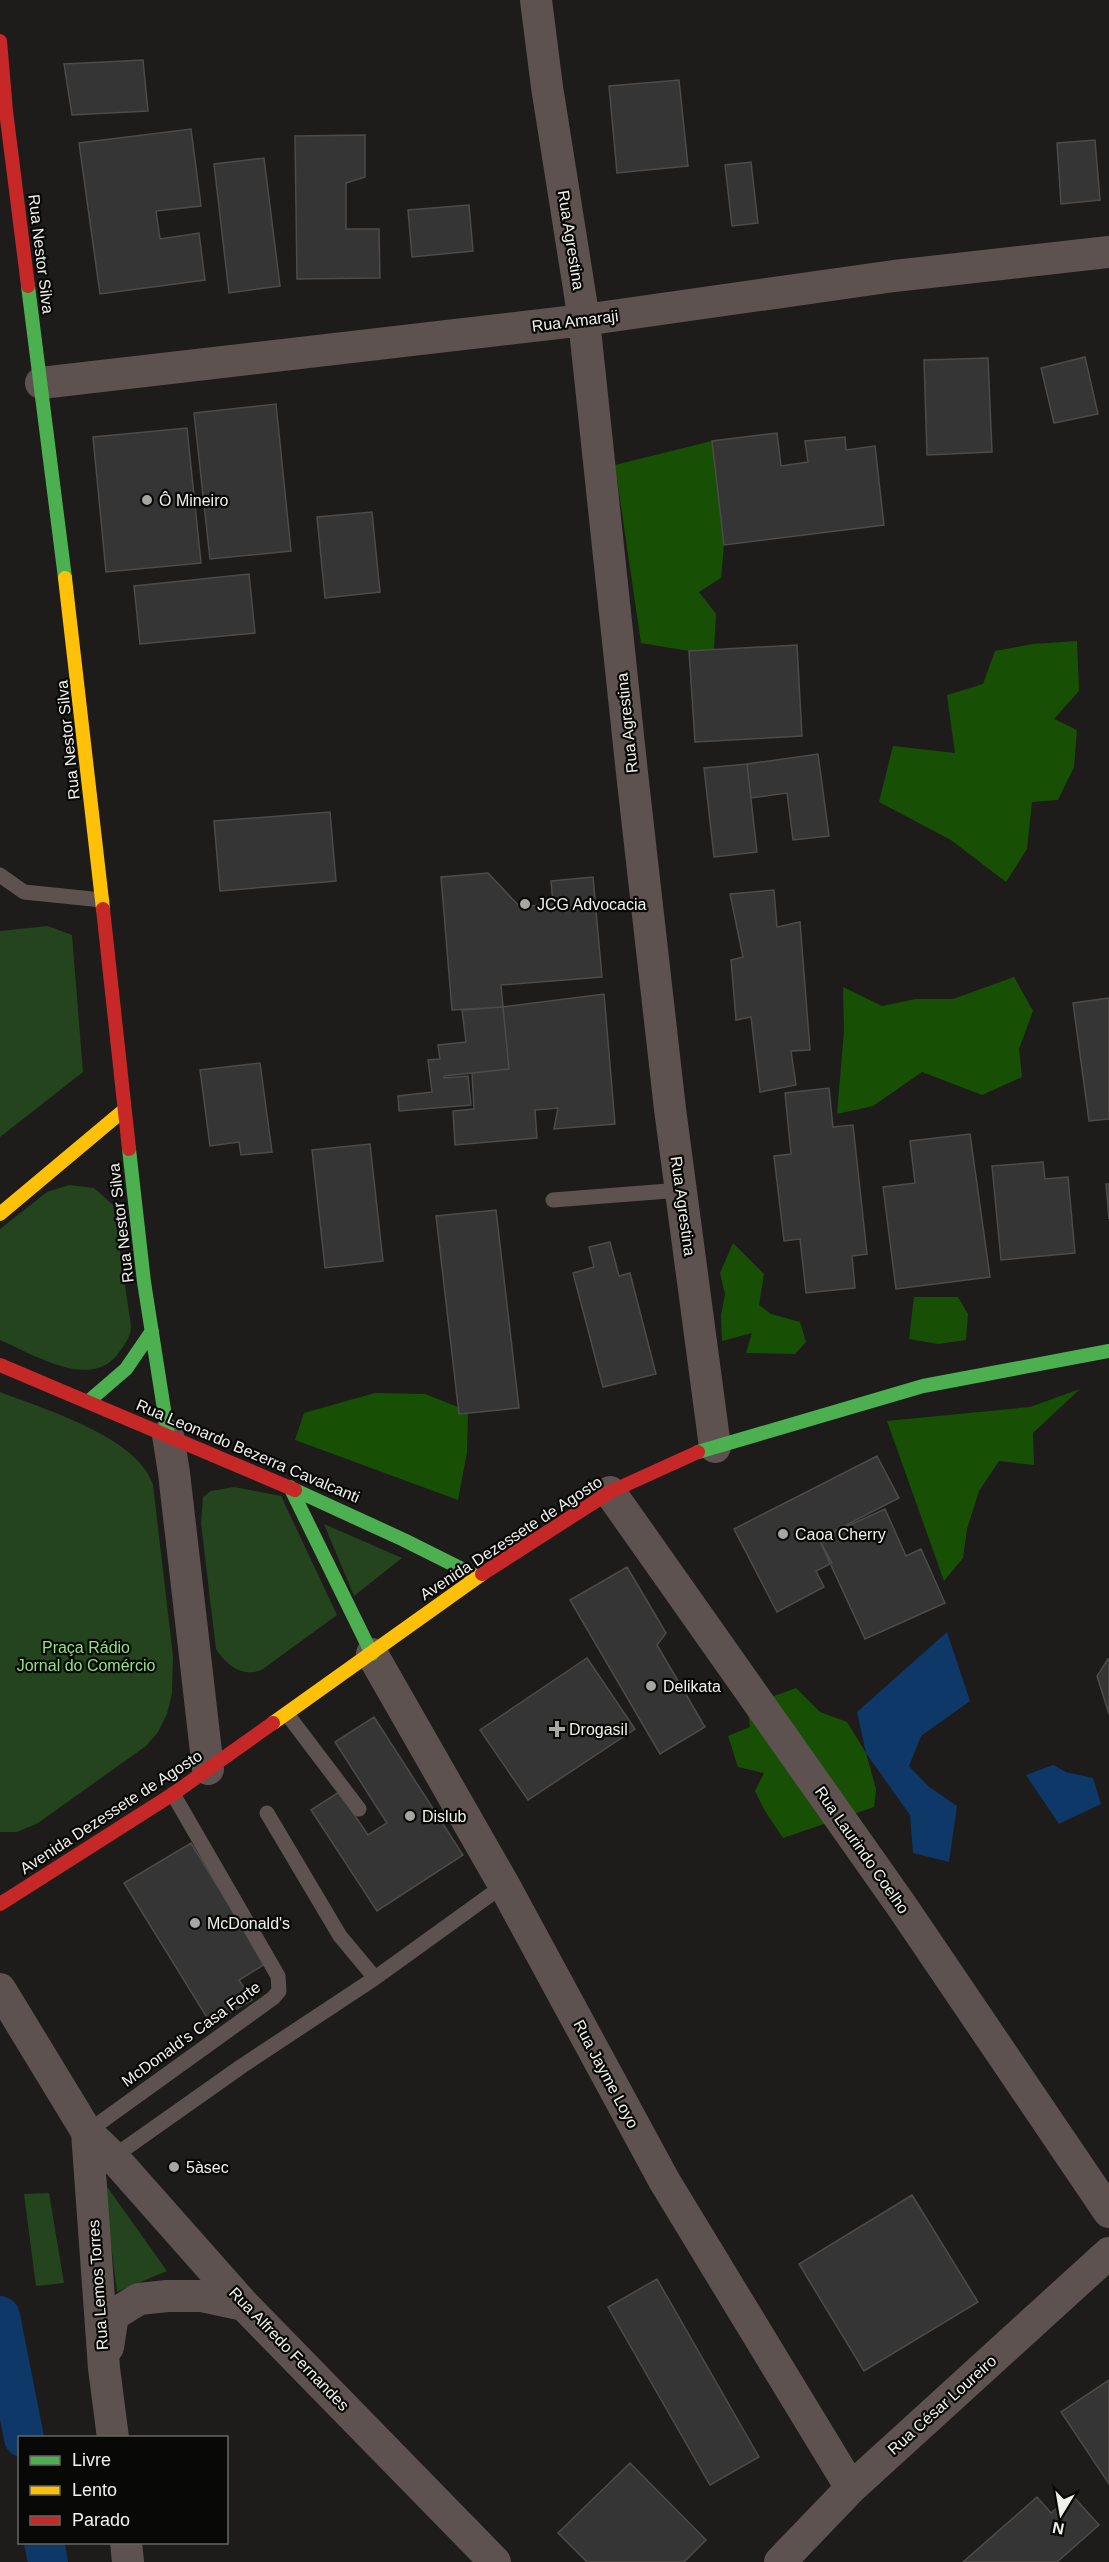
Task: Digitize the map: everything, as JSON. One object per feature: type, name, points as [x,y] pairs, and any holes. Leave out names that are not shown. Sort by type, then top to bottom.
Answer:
[{"type":"main road","name":"Rua Nestor Silva","points":[[0,41],[6,111],[41,383],[102,900],[124,1110],[152,1331],[168,1435]]},
{"type":"main road","points":[[0,1214],[124,1110]]},
{"type":"main road","points":[[90,1400],[115,1383],[131,1365],[152,1331]]},
{"type":"main road","name":"Avenida Dezessete de Agosto","points":[[0,1904],[173,1794],[478,1577],[610,1492],[693,1453],[923,1386],[1109,1351]]},
{"type":"main road","name":"Rua Leonardo Bezerra Cavalcanti","points":[[0,1365],[90,1400],[290,1486],[406,1540],[478,1577]]},
{"type":"main road","points":[[290,1486],[372,1654]]},
{"type":"street","name":"Rua Agrestina","points":[[536,0],[547,87],[584,320],[633,784],[681,1190],[715,1447]]},
{"type":"street","name":"Rua Amaraji","points":[[41,383],[584,320],[894,276],[1109,252]]},
{"type":"street","points":[[168,1435],[208,1769]]},
{"type":"street","name":"Rua Laurindo Coelho","points":[[610,1492],[901,1905],[1109,2212]]},
{"type":"street","name":"Rua Jayme Loyo","points":[[372,1654],[504,1885],[665,2182],[851,2488]]},
{"type":"street","points":[[0,1989],[87,2132]]},
{"type":"street","name":"Rua Alfredo Fernandes","points":[[87,2132],[113,2157],[244,2305],[495,2562]]},
{"type":"street","name":"Rua Lemos Torres","points":[[87,2132],[104,2368],[113,2436]]},
{"type":"street","name":"Rua César Loureiro","points":[[780,2562],[851,2488],[1109,2253]]},
{"type":"street","points":[[104,2368],[113,2315],[138,2299],[202,2296],[244,2305]]},
{"type":"street","points":[[126,2544],[128,2562]]},
{"type":"lane","points":[[0,875],[24,892],[102,900]]},
{"type":"lane","points":[[553,1200],[681,1190]]},
{"type":"lane","points":[[287,1714],[359,1809]]},
{"type":"lane","name":"McDonald's Casa Forte","points":[[87,2132],[273,1998],[279,1991],[278,1976],[173,1794]]},
{"type":"lane","points":[[267,1813],[340,1936],[375,1978]]},
{"type":"lane","points":[[113,2157],[242,2066],[375,1978],[504,1885]]},
{"type":"green space","points":[[712,441],[724,545],[721,578],[699,592],[716,614],[714,650],[689,651],[641,643],[615,465]]},
{"type":"green space","points":[[1077,641],[1079,691],[1054,719],[1077,730],[1074,767],[1058,800],[1032,802],[1027,849],[1006,882],[951,840],[879,802],[893,746],[955,753],[947,695],[983,684],[995,651],[1033,644]]},
{"type":"green space","points":[[48,926],[72,935],[83,1072],[0,1137],[0,931]]},
{"type":"green space","points":[[1014,977],[1033,1011],[1019,1049],[1022,1077],[982,1095],[922,1072],[873,1106],[837,1114],[844,1031],[843,987],[882,1006],[916,999],[953,999]]},
{"type":"green space","points":[[69,1185],[94,1188],[113,1205],[131,1326],[125,1345],[117,1355],[105,1365],[92,1369],[60,1366],[0,1340],[0,1229],[47,1192]]},
{"type":"green space","points":[[733,1243],[764,1274],[759,1305],[771,1314],[800,1322],[806,1342],[795,1354],[746,1353],[752,1333],[722,1341],[721,1315],[725,1294],[720,1273]]},
{"type":"green space","points":[[914,1297],[958,1297],[968,1314],[966,1340],[938,1344],[909,1339]]},
{"type":"green space","points":[[1080,1389],[1033,1433],[1034,1465],[999,1461],[979,1491],[967,1529],[963,1558],[944,1581],[887,1421],[1030,1407]]},
{"type":"green space","name":"Praça Rádio Jornal do Comércio","points":[[0,1392],[64,1416],[110,1439],[144,1468],[153,1485],[173,1656],[172,1693],[167,1714],[158,1732],[146,1746],[38,1823],[17,1832],[0,1832]]},
{"type":"green space","points":[[375,1393],[425,1394],[468,1411],[467,1452],[458,1500],[295,1440],[304,1413]]},
{"type":"green space","points":[[234,1487],[281,1496],[337,1615],[256,1672],[236,1669],[216,1649],[201,1523],[203,1497],[211,1491]]},
{"type":"green space","points":[[324,1524],[402,1558],[354,1596]]},
{"type":"green space","points":[[796,1688],[820,1712],[847,1722],[866,1753],[876,1789],[874,1807],[783,1838],[755,1791],[764,1773],[738,1767],[728,1736],[750,1727],[747,1706]]},
{"type":"green space","points":[[103,2181],[167,2271],[117,2292]]},
{"type":"green space","points":[[49,2193],[64,2283],[36,2286],[24,2194]]},
{"type":"water","points":[[947,1632],[970,1701],[921,1736],[909,1766],[928,1786],[957,1806],[949,1862],[913,1853],[910,1815],[866,1753],[857,1712]]},
{"type":"water","points":[[1053,1765],[1066,1772],[1093,1778],[1101,1804],[1059,1824],[1026,1775]]},
{"type":"building","points":[[143,60],[148,111],[72,115],[64,64]]},
{"type":"building","points":[[679,80],[688,166],[617,173],[609,86]]},
{"type":"building","points":[[191,129],[201,206],[156,211],[160,239],[199,233],[205,280],[100,294],[79,143]]},
{"type":"building","points":[[365,135],[365,177],[346,183],[346,229],[379,229],[380,278],[297,279],[295,136]]},
{"type":"building","points":[[1095,140],[1100,200],[1061,204],[1057,143]]},
{"type":"building","points":[[264,158],[280,286],[229,293],[214,164]]},
{"type":"building","points":[[751,162],[758,223],[732,226],[725,165]]},
{"type":"building","points":[[469,205],[473,251],[412,257],[408,210]]},
{"type":"building","points":[[1085,357],[1098,414],[1054,423],[1041,368]]},
{"type":"building","points":[[988,358],[992,452],[927,455],[924,360]]},
{"type":"building","points":[[276,404],[291,551],[210,559],[194,413]]},
{"type":"building","name":"Ô Mineiro","points":[[187,428],[201,563],[106,572],[93,437]]},
{"type":"building","points":[[777,433],[781,466],[808,462],[805,441],[845,437],[846,450],[875,446],[884,525],[724,545],[712,441]]},
{"type":"building","points":[[372,512],[380,592],[325,598],[317,517]]},
{"type":"building","points":[[249,574],[255,633],[140,644],[134,586]]},
{"type":"building","points":[[797,645],[802,736],[695,742],[689,651]]},
{"type":"building","points":[[818,754],[829,836],[793,840],[787,793],[751,798],[747,764]]},
{"type":"building","points":[[747,764],[757,852],[714,857],[704,768]]},
{"type":"building","points":[[330,812],[336,881],[220,891],[214,821]]},
{"type":"building","points":[[488,873],[520,907],[553,904],[551,881],[593,877],[602,977],[501,985],[503,1007],[452,1010],[441,877]]},
{"type":"building","points":[[774,890],[777,927],[800,922],[810,1050],[791,1051],[796,1085],[760,1092],[751,1017],[736,1020],[731,960],[743,957],[730,894]]},
{"type":"building","points":[[604,994],[615,1124],[554,1129],[558,1108],[535,1110],[537,1138],[455,1145],[453,1111],[474,1109],[472,1073],[509,1069],[503,1007]]},
{"type":"building","points":[[1109,998],[1109,1119],[1089,1121],[1073,1003]]},
{"type":"building","points":[[503,1007],[509,1069],[444,1076],[444,1078],[468,1076],[471,1105],[399,1111],[398,1096],[432,1092],[428,1060],[440,1059],[438,1045],[466,1042],[462,1010]]},
{"type":"building","points":[[260,1063],[272,1152],[241,1155],[239,1142],[210,1146],[200,1070]]},
{"type":"building","points":[[829,1088],[833,1127],[853,1125],[867,1254],[852,1256],[855,1288],[806,1293],[800,1239],[784,1241],[774,1156],[791,1154],[785,1093]]},
{"type":"building","points":[[970,1134],[990,1277],[896,1289],[883,1187],[915,1183],[910,1141]]},
{"type":"building","points":[[370,1144],[383,1261],[325,1268],[312,1150]]},
{"type":"building","points":[[1043,1162],[1045,1179],[1068,1177],[1075,1253],[1001,1260],[992,1166]]},
{"type":"building","points":[[1106,1184],[1109,1184],[1109,1219]]},
{"type":"building","points":[[496,1210],[519,1408],[459,1414],[436,1216]]},
{"type":"building","points":[[610,1242],[619,1276],[630,1273],[656,1374],[603,1387],[573,1273],[594,1267],[589,1247]]},
{"type":"building","name":"Caoa Cherry","points":[[877,1456],[899,1498],[819,1539],[832,1563],[816,1571],[824,1587],[777,1612],[734,1529]]},
{"type":"building","points":[[885,1509],[906,1556],[921,1549],[945,1603],[865,1639],[819,1539]]},
{"type":"building","name":"Delikata","points":[[627,1567],[666,1633],[657,1645],[705,1727],[660,1754],[570,1600]]},
{"type":"building","name":"Drogasil","points":[[587,1658],[635,1729],[528,1800],[480,1730]]},
{"type":"building","points":[[1109,1659],[1109,1714],[1097,1676]]},
{"type":"building","name":"Dislub","points":[[374,1717],[463,1855],[377,1911],[311,1810],[339,1792],[368,1835],[387,1823],[335,1742]]},
{"type":"building","name":"McDonald's","points":[[191,1843],[265,1964],[239,1980],[252,2000],[211,2024],[124,1883]]},
{"type":"building","points":[[912,2195],[978,2302],[864,2371],[799,2264]]},
{"type":"building","points":[[657,2279],[759,2457],[710,2485],[608,2307]]},
{"type":"building","points":[[1109,2380],[1109,2484],[1061,2412]]},
{"type":"building","points":[[630,2463],[706,2540],[684,2562],[587,2562],[558,2533]]},
{"type":"building","points":[[1072,2495],[1099,2525],[1057,2562],[963,2562],[1037,2497],[1051,2513]]},
{"type":"waterway","points":[[0,2316],[24,2436]]},
{"type":"waterway","points":[[44,2544],[48,2562]]},
{"type":"traffic: fast","points":[[28,286],[65,578]]},
{"type":"traffic: fast","points":[[129,1149],[144,1282],[168,1435]]},
{"type":"traffic: fast","points":[[90,1400],[126,1369],[152,1331]]},
{"type":"traffic: fast","points":[[698,1452],[923,1386],[1109,1351]]},
{"type":"traffic: fast","points":[[290,1487],[372,1654]]},
{"type":"traffic: fast","points":[[295,1490],[478,1577]]},
{"type":"traffic: slow","points":[[65,578],[103,909]]},
{"type":"traffic: slow","points":[[0,1214],[124,1110]]},
{"type":"traffic: slow","points":[[273,1723],[482,1574]]},
{"type":"traffic: jam","points":[[0,41],[6,111],[28,286]]},
{"type":"traffic: jam","points":[[103,909],[129,1149]]},
{"type":"traffic: jam","points":[[0,1365],[295,1490]]},
{"type":"traffic: jam","points":[[482,1574],[610,1492],[698,1452]]},
{"type":"traffic: jam","points":[[0,1904],[173,1794],[273,1723]]},
{"type":"place","name":"Ô Mineiro","points":[[147,500]]},
{"type":"place","name":"JCG Advocacia","points":[[525,904]]},
{"type":"place","name":"Caoa Cherry","points":[[783,1534]]},
{"type":"place","name":"Delikata","points":[[651,1686]]},
{"type":"place","name":"Drogasil","points":[[557,1729]]},
{"type":"place","name":"Dislub","points":[[410,1816]]},
{"type":"place","name":"McDonald's","points":[[195,1923]]},
{"type":"place","name":"5àsec","points":[[174,2167]]}]
